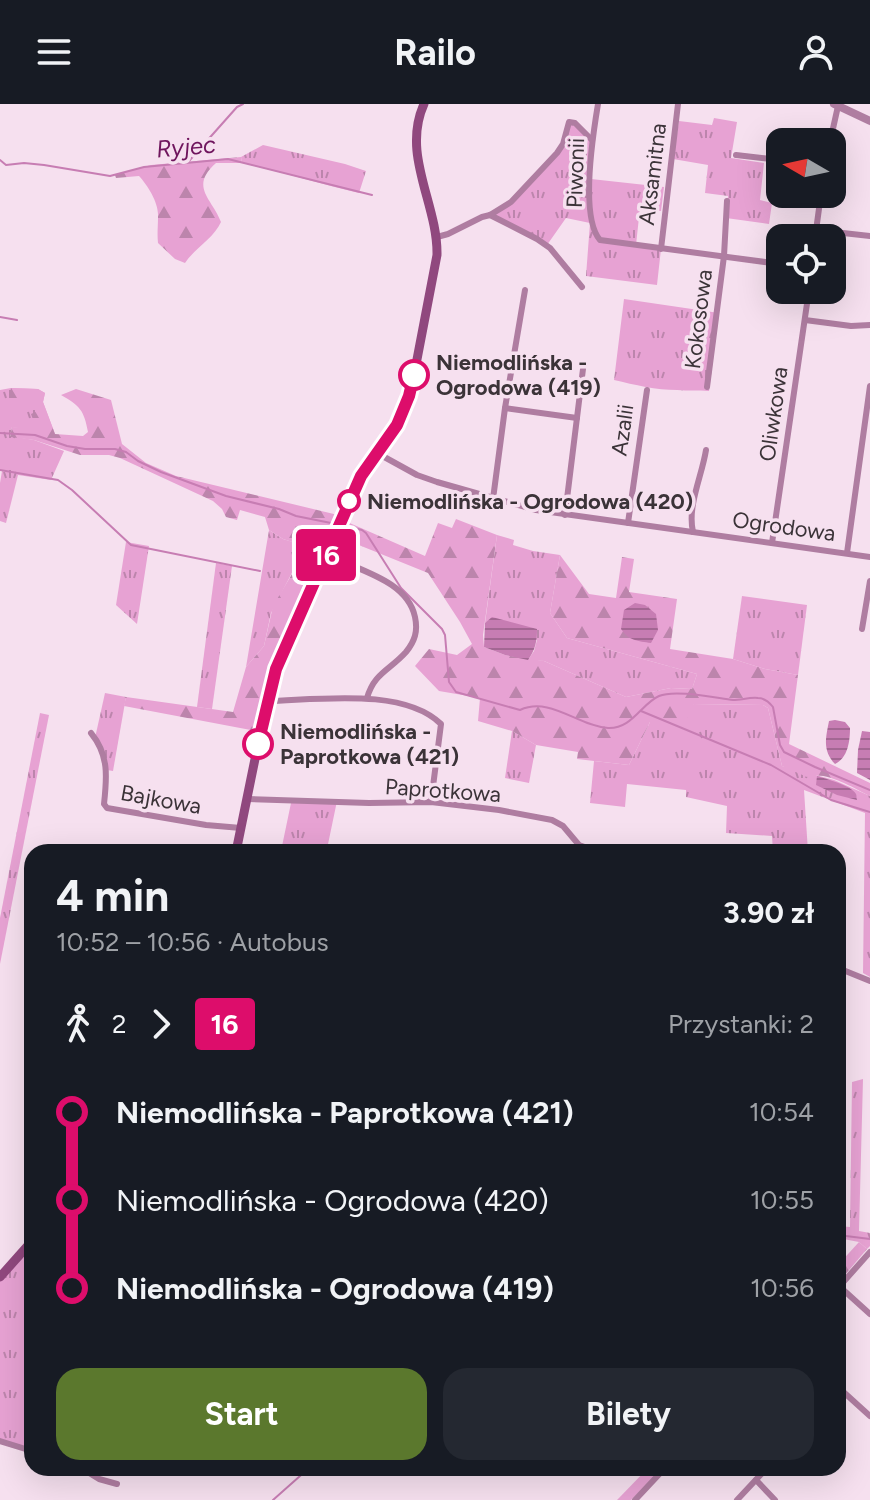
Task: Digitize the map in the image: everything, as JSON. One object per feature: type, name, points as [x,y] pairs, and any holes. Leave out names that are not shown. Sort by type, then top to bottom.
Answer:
[{"type":"main road","points":[[238,844],[276,669],[361,476],[397,425],[409,396],[436,268],[437,237],[416,152],[417,126],[424,104]]},
{"type":"main road","points":[[0,1277],[24,1250]]},
{"type":"street","name":"Piwonii","points":[[598,104],[592,140],[589,202],[593,228],[600,240],[661,249]]},
{"type":"street","name":"Aksamitna","points":[[661,249],[678,104]]},
{"type":"street","points":[[832,128],[835,105],[870,121]]},
{"type":"street","points":[[437,237],[490,215],[511,202],[557,153],[569,122],[575,123],[592,140]]},
{"type":"street","points":[[736,155],[766,158]]},
{"type":"street","name":"Kokosowa","points":[[707,387],[724,256],[727,201]]},
{"type":"street","points":[[490,215],[550,248],[582,287]]},
{"type":"street","points":[[846,235],[870,236]]},
{"type":"street","points":[[661,249],[766,262]]},
{"type":"street","points":[[493,499],[525,290]]},
{"type":"street","name":"Oliwkowa","points":[[772,543],[807,304]]},
{"type":"street","points":[[805,320],[851,326],[870,325]]},
{"type":"street","points":[[565,515],[583,369]]},
{"type":"street","points":[[847,553],[870,386]]},
{"type":"street","name":"Azalii","points":[[628,523],[647,390]]},
{"type":"street","points":[[505,408],[577,418]]},
{"type":"street","points":[[693,532],[692,511],[706,450]]},
{"type":"street","name":"Ogrodowa","points":[[377,453],[417,475],[536,510],[870,557]]},
{"type":"street","points":[[327,554],[390,585],[402,594],[413,611],[416,635],[412,643],[371,685],[367,698]]},
{"type":"street","points":[[862,629],[870,581]]},
{"type":"street","points":[[267,701],[367,698],[418,708],[441,724],[431,802]]},
{"type":"street","name":"Bajkowa","points":[[91,733],[105,755],[107,783],[104,804],[107,808],[241,828]]},
{"type":"street","name":"Paprotkowa","points":[[247,799],[431,802],[499,810],[548,819],[563,826],[576,844]]},
{"type":"street","points":[[846,971],[870,981]]},
{"type":"street","points":[[846,1279],[870,1252]]},
{"type":"street","points":[[846,1293],[870,1314]]},
{"type":"street","points":[[846,1396],[870,1416]]},
{"type":"street","points":[[0,1441],[24,1448]]},
{"type":"street","points":[[94,1476],[117,1484]]},
{"type":"street","points":[[635,1500],[658,1476]]},
{"type":"street","points":[[737,1500],[760,1476]]},
{"type":"street","points":[[756,1480],[775,1500]]},
{"type":"green space","points":[[714,118],[737,122],[731,158],[764,163],[760,200],[766,202],[766,208],[771,208],[769,224],[726,218],[728,196],[705,193],[708,165],[673,159],[679,121],[712,125]]},
{"type":"green space","points":[[569,122],[592,140],[591,179],[664,187],[661,211],[640,208],[636,245],[661,249],[657,285],[586,276],[590,223],[566,218],[547,245],[490,215],[511,202],[557,153]]},
{"type":"green space","points":[[263,145],[366,171],[359,193],[242,163],[241,157]]},
{"type":"green space","points":[[241,157],[242,163],[216,163],[208,171],[203,186],[221,222],[185,263],[175,259],[158,243],[157,206],[139,176],[116,178],[115,175],[151,165]]},
{"type":"green space","points":[[624,299],[719,313],[709,391],[661,389],[614,380]]},
{"type":"green space","points":[[11,388],[38,389],[45,393],[43,402],[55,434],[83,436],[88,432],[80,409],[61,395],[76,389],[111,400],[122,444],[146,463],[176,476],[338,515],[263,700],[256,731],[124,706],[126,697],[233,712],[246,667],[264,646],[273,606],[308,547],[283,539],[269,530],[265,517],[240,510],[237,520],[226,517],[213,501],[120,458],[80,455],[34,440],[10,437],[12,427],[36,428],[31,414],[40,410],[36,405],[9,399]]},
{"type":"green space","points":[[38,389],[45,393],[43,402],[55,434],[12,427],[10,436],[34,440],[64,451],[51,480],[18,475],[6,523],[0,521],[0,390]]},
{"type":"green space","points":[[456,519],[497,535],[484,647],[505,655],[544,661],[626,697],[671,688],[692,689],[697,674],[567,638],[550,613],[560,555],[589,594],[616,598],[622,557],[634,559],[629,592],[677,599],[670,649],[733,659],[798,675],[789,744],[870,783],[870,796],[831,778],[807,777],[782,766],[768,708],[763,705],[694,704],[682,730],[650,722],[629,765],[577,759],[578,752],[536,745],[512,731],[478,721],[480,698],[439,691],[415,666],[429,649],[457,655],[472,644],[428,573],[339,537],[345,521],[425,556],[438,523],[452,528]]},
{"type":"green space","points":[[269,530],[283,539],[309,547],[297,563],[271,613],[264,646],[246,667]]},
{"type":"green space","points":[[497,535],[514,540],[513,545],[560,555],[550,613],[567,638],[697,674],[692,689],[671,688],[626,697],[544,661],[528,660],[537,640],[512,623],[493,618],[485,623]]},
{"type":"green space","points":[[126,542],[149,546],[137,624],[116,605]]},
{"type":"green space","points":[[216,563],[232,566],[212,709],[197,707]]},
{"type":"green space","points":[[742,596],[807,605],[798,675],[733,659]]},
{"type":"green space","points":[[105,693],[126,697],[113,771],[107,770],[95,738]]},
{"type":"green space","points":[[694,704],[763,705],[768,708],[782,766],[834,780],[870,796],[870,977],[863,973],[865,813],[804,790],[807,844],[772,844],[772,836],[726,833],[727,806],[686,797],[686,790],[627,784],[625,807],[590,803],[594,761],[629,765],[650,722]]},
{"type":"green space","points":[[40,713],[49,715],[0,964],[0,918]]},
{"type":"green space","points":[[512,731],[536,745],[529,783],[505,778]]},
{"type":"green space","points":[[337,801],[328,844],[282,844],[291,803]]},
{"type":"green space","points":[[863,1079],[859,1231],[870,1233],[867,1249],[859,1242],[846,1240],[846,1227],[850,1227],[852,1082]]},
{"type":"green space","points":[[859,1242],[867,1249],[846,1274],[846,1256]]},
{"type":"green space","points":[[24,1250],[24,1449],[0,1443],[0,1277]]},
{"type":"green space","points":[[640,1476],[654,1476],[631,1500],[617,1500]]},
{"type":"shaded area","points":[[635,603],[645,605],[656,614],[658,630],[651,643],[631,638],[621,629],[624,610]]},
{"type":"shaded area","points":[[492,617],[537,629],[535,646],[528,660],[484,647],[485,623]]},
{"type":"shaded area","points":[[829,721],[845,722],[850,728],[849,744],[835,764],[828,754],[826,743]]},
{"type":"shaded area","points":[[862,731],[870,732],[870,780],[857,773]]},
{"type":"shaded area","points":[[817,776],[849,788],[856,794],[857,800],[816,785]]},
{"type":"waterway","points":[[189,161],[243,104]]},
{"type":"waterway","name":"Ryjec","points":[[0,160],[6,165],[44,165],[110,176],[144,167],[228,159],[372,195]]},
{"type":"waterway","points":[[0,317],[17,320]]},
{"type":"waterway","points":[[0,433],[35,435],[85,449],[115,449],[161,472],[226,496],[336,524]]},
{"type":"waterway","points":[[0,470],[58,480],[131,545],[260,571]]},
{"type":"waterway","points":[[342,525],[366,533],[401,588],[442,629],[449,682],[456,692],[520,710],[531,707],[553,709],[608,728],[624,725],[653,700],[666,694],[733,700],[763,699],[773,707],[784,752],[870,790]]},
{"type":"waterway","points":[[641,711],[771,765],[831,800],[870,812]]},
{"type":"waterway","points":[[846,1236],[870,1239]]},
{"type":"waterway","points":[[273,1500],[300,1476]]},
{"type":"bus line","name":"16","points":[[258,744],[276,669],[361,476],[403,413],[414,375]]},
{"type":"place","name":"Niemodlińska - Ogrodowa (419)","points":[[414,375]]},
{"type":"place","name":"Niemodlińska - Ogrodowa (420)","points":[[349,501]]},
{"type":"place","name":"Niemodlińska - Paprotkowa (421)","points":[[258,744]]}]
